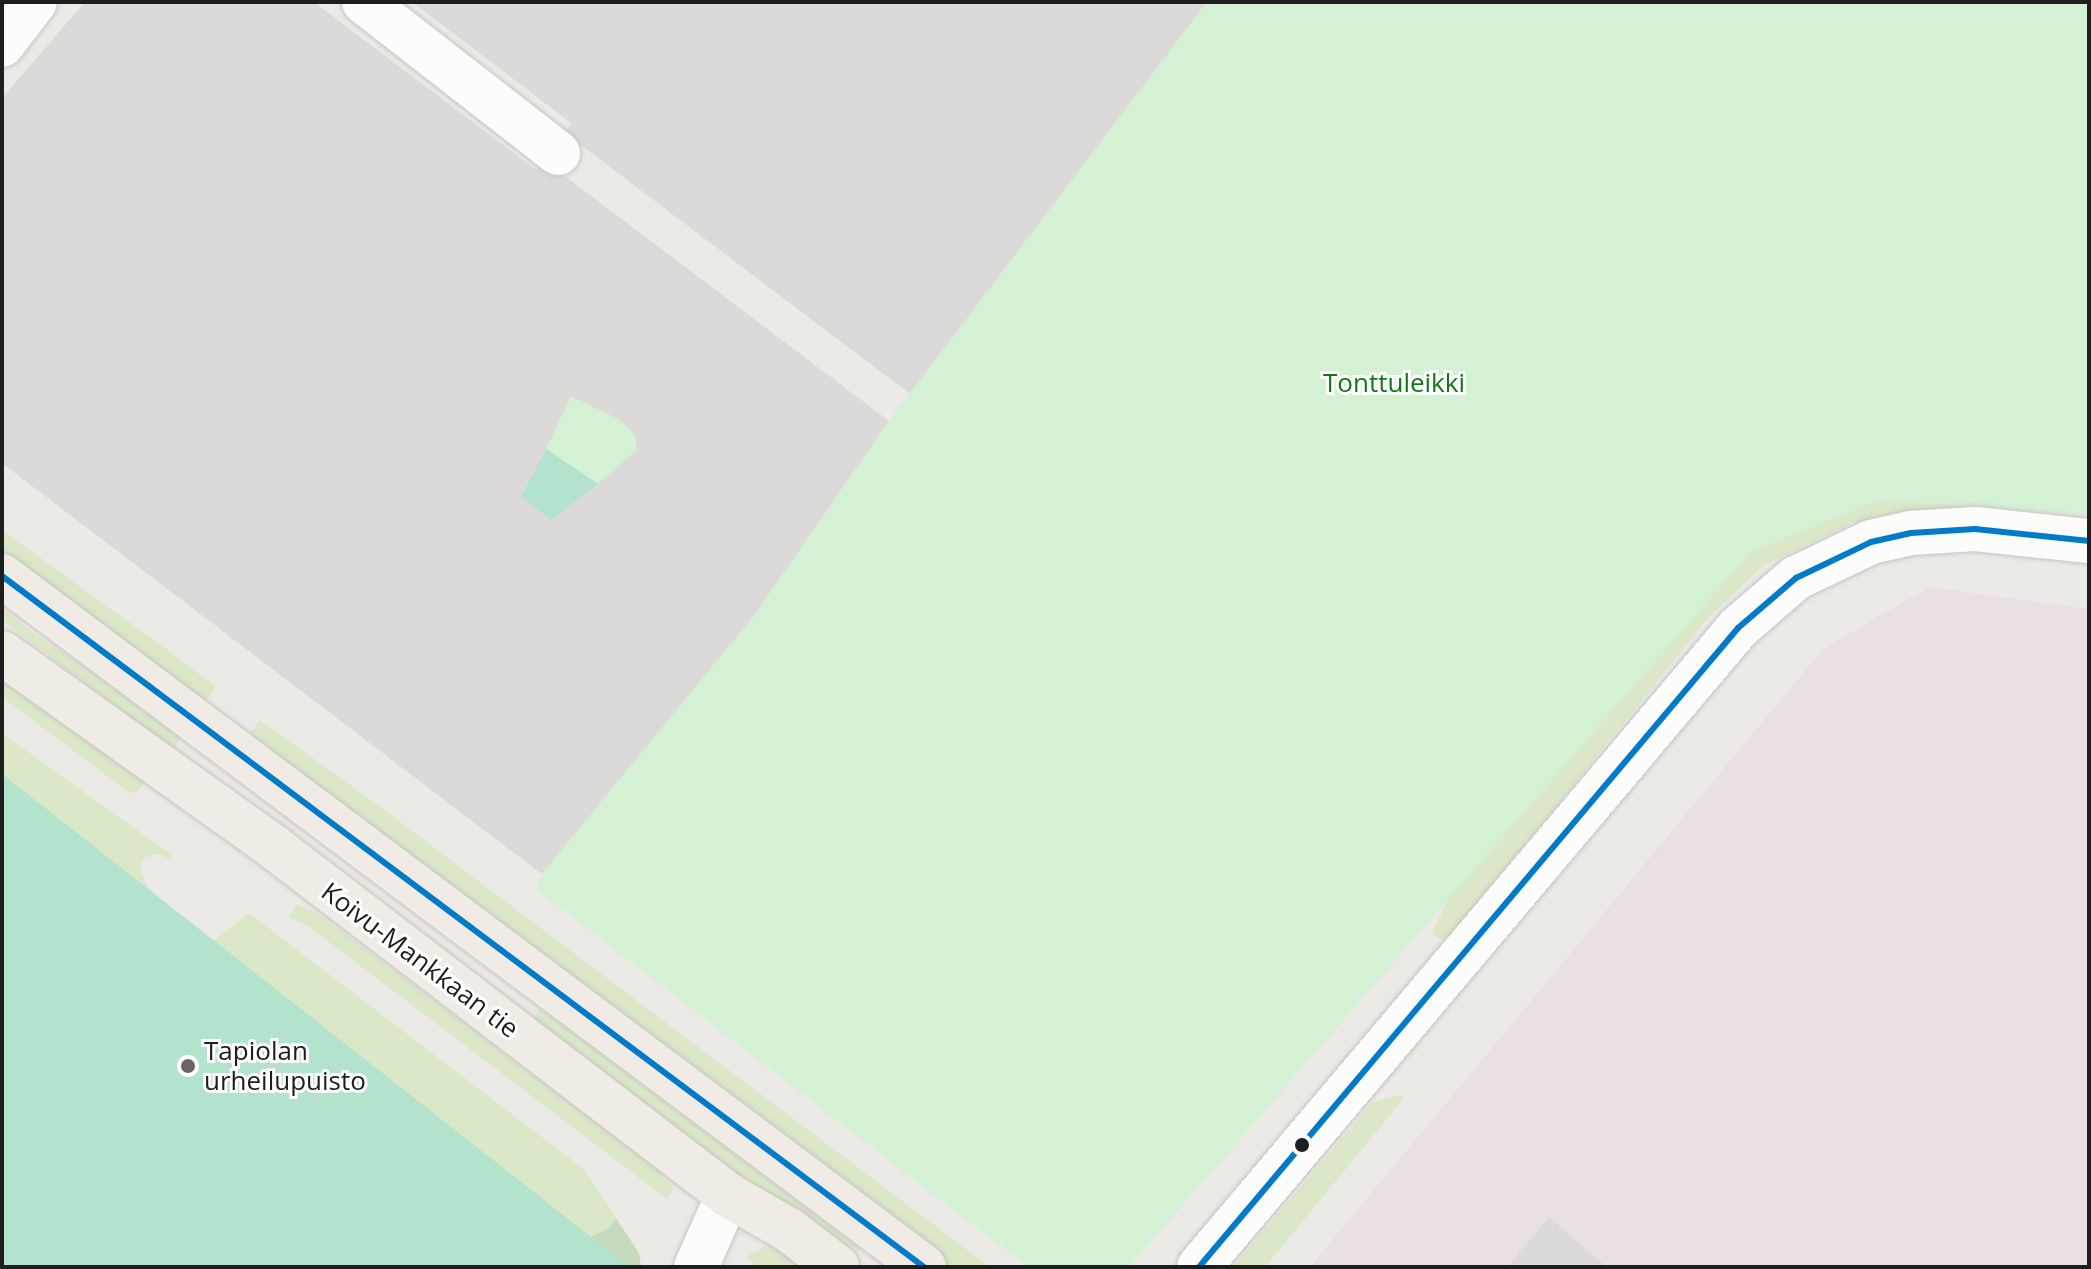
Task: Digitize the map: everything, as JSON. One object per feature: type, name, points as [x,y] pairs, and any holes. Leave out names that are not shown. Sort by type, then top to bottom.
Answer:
[{"type":"main road","points":[[2,576],[924,1267]]},
{"type":"main road","name":"Koivu-Mankkaan tie","points":[[2,653],[275,848],[728,1195],[789,1230],[837,1267]]},
{"type":"street","points":[[2,45],[35,2]]},
{"type":"street","points":[[364,2],[558,153]]},
{"type":"street","points":[[1199,1267],[1738,628],[1796,578],[1871,542],[1911,533],[1975,529],[2089,541]]},
{"type":"street","points":[[696,1267],[728,1195]]},
{"type":"shaded area","points":[[85,2],[314,2],[536,170],[545,161],[889,421],[754,616],[542,874],[2,463],[2,98]]},
{"type":"shaded area","points":[[412,2],[1207,2],[910,394],[565,133],[571,123]]},
{"type":"shaded area","points":[[2,335],[609,791],[542,874],[2,463]]},
{"type":"shaded area","points":[[1929,587],[2089,609],[2089,1267],[1310,1267],[1823,649]]},
{"type":"shaded area","points":[[1549,1217],[1589,1252],[1607,1267],[1507,1267]]},
{"type":"green space","name":"Tonttuleikki","points":[[1207,2],[2089,2],[2089,515],[1879,500],[1750,552],[1129,1267],[1028,1267],[536,889],[542,874],[754,616],[889,421]]},
{"type":"green space","points":[[571,396],[620,420],[636,436],[636,450],[598,484],[546,449]]},
{"type":"green space","points":[[546,449],[598,484],[551,520],[521,497]]},
{"type":"green space","points":[[1822,493],[2089,515],[1969,506],[1909,510],[1854,522],[1766,564],[1710,616],[1453,934],[1442,940],[1432,934],[1449,897],[1750,552]]},
{"type":"green space","points":[[2,530],[176,656],[214,685],[214,691],[202,705],[2,550]]},
{"type":"green space","points":[[2,609],[186,733],[173,750],[2,620]]},
{"type":"green space","points":[[2,676],[145,781],[143,785],[136,793],[128,792],[2,697]]},
{"type":"green space","points":[[260,720],[378,805],[990,1267],[945,1267],[246,738]]},
{"type":"green space","points":[[2,733],[172,855],[170,859],[158,854],[143,858],[140,869],[147,886],[158,896],[2,787]]},
{"type":"green space","name":"Tapiolan urheilupuisto","points":[[2,774],[591,1237],[630,1267],[2,1267]]},
{"type":"green space","points":[[297,904],[322,916],[661,1171],[673,1189],[667,1199],[309,927],[288,917]]},
{"type":"green space","points":[[249,913],[585,1170],[616,1218],[609,1228],[591,1237],[541,1218],[208,945]]},
{"type":"green space","points":[[539,1009],[590,1039],[862,1240],[858,1252],[762,1194],[532,1021]]},
{"type":"green space","points":[[1397,1095],[1405,1097],[1265,1267],[1233,1267],[1372,1103]]},
{"type":"green space","points":[[616,1218],[639,1253],[641,1267],[614,1267],[591,1237],[609,1228]]},
{"type":"green space","points":[[765,1246],[775,1248],[804,1267],[758,1267],[745,1257]]},
{"type":"transit line","points":[[1199,1267],[1738,628],[1796,578],[1871,542],[1911,533],[1975,529],[2089,541]]},
{"type":"transit line","points":[[2,576],[924,1267]]},
{"type":"place","name":"Tapiolan urheilupuisto","points":[[188,1066]]}]
